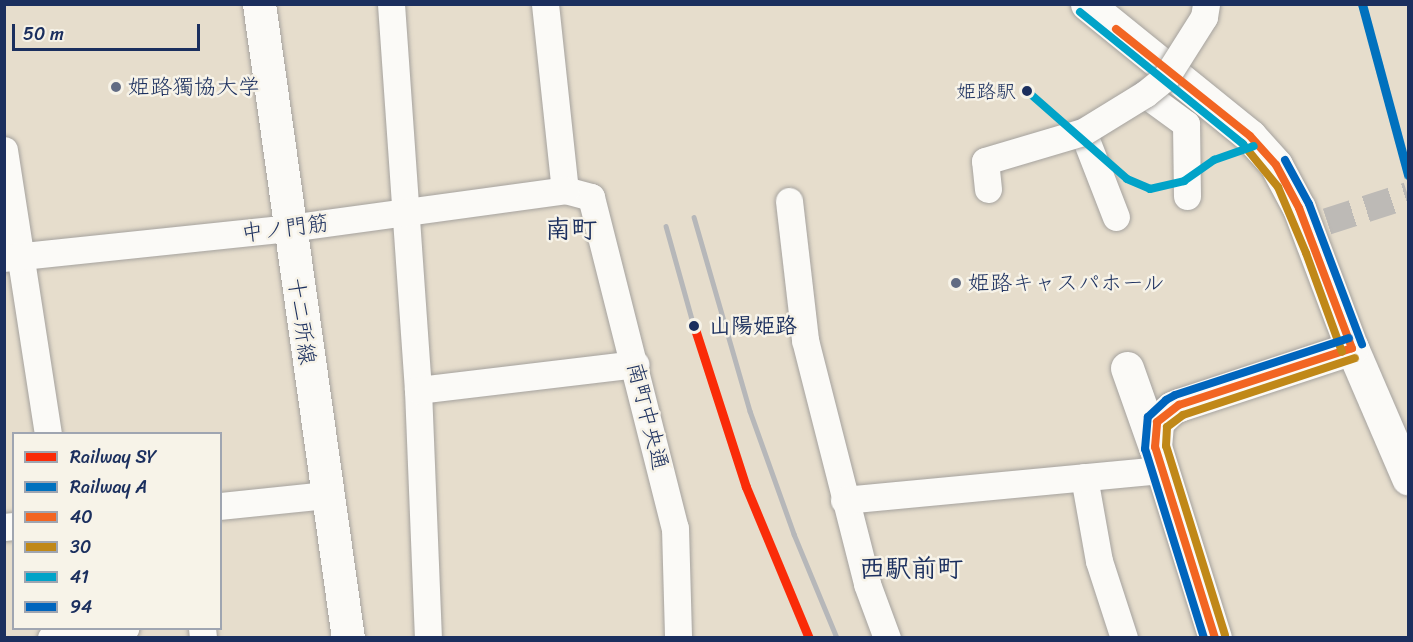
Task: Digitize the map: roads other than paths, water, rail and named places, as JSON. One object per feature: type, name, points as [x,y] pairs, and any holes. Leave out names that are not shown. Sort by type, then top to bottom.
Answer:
[{"type":"street","name":"十二所線","points":[[259,4],[348,638]]},
{"type":"street","points":[[391,4],[418,390],[428,638]]},
{"type":"street","points":[[545,4],[565,190]]},
{"type":"street","points":[[1086,4],[1250,136],[1276,165],[1304,218],[1352,348],[1408,478]]},
{"type":"street","points":[[987,189],[985,161],[1083,132],[1145,94],[1166,77],[1204,17],[1206,4]]},
{"type":"street","points":[[1145,94],[1186,124],[1187,196]]},
{"type":"street","points":[[1083,132],[1116,217]]},
{"type":"street","points":[[4,150],[14,257],[48,432]]},
{"type":"street","name":"中ノ門筋","points":[[14,257],[289,228],[565,190]]},
{"type":"street","name":"南町中央通","points":[[565,190],[591,197],[635,364],[675,528],[678,638]]},
{"type":"street","points":[[789,201],[805,340],[867,584],[887,638]]},
{"type":"street","points":[[1158,458],[1158,422],[1172,408],[1352,348]]},
{"type":"street","points":[[418,390],[635,364]]},
{"type":"street","points":[[1127,368],[1215,638]]},
{"type":"street","points":[[844,500],[1084,477],[1158,458]]},
{"type":"street","points":[[1084,477],[1099,561],[1124,638]]},
{"type":"street","points":[[222,506],[327,495]]},
{"type":"street","points":[[51,638],[106,630]]},
{"type":"tunnel","points":[[1327,221],[1408,195]]},
{"type":"railway","points":[[694,217],[750,411],[794,534],[837,638]]},
{"type":"railway","points":[[666,226],[694,326]]},
{"type":"rail line","name":"A","points":[[1362,4],[1408,175]]},
{"type":"rail line","name":"SY","points":[[694,326],[746,487],[809,638]]},
{"type":"place","name":"姫路獨協大学","points":[[116,87]]},
{"type":"place","name":"姫路駅","points":[[1027,91]]},
{"type":"place","name":"姫路キャスパホール","points":[[956,283]]},
{"type":"place","name":"山陽姫路","points":[[694,326]]},
{"type":"district","name":"南町","points":[[571,230]]},
{"type":"district","name":"西駅前町","points":[[911,569]]}]
